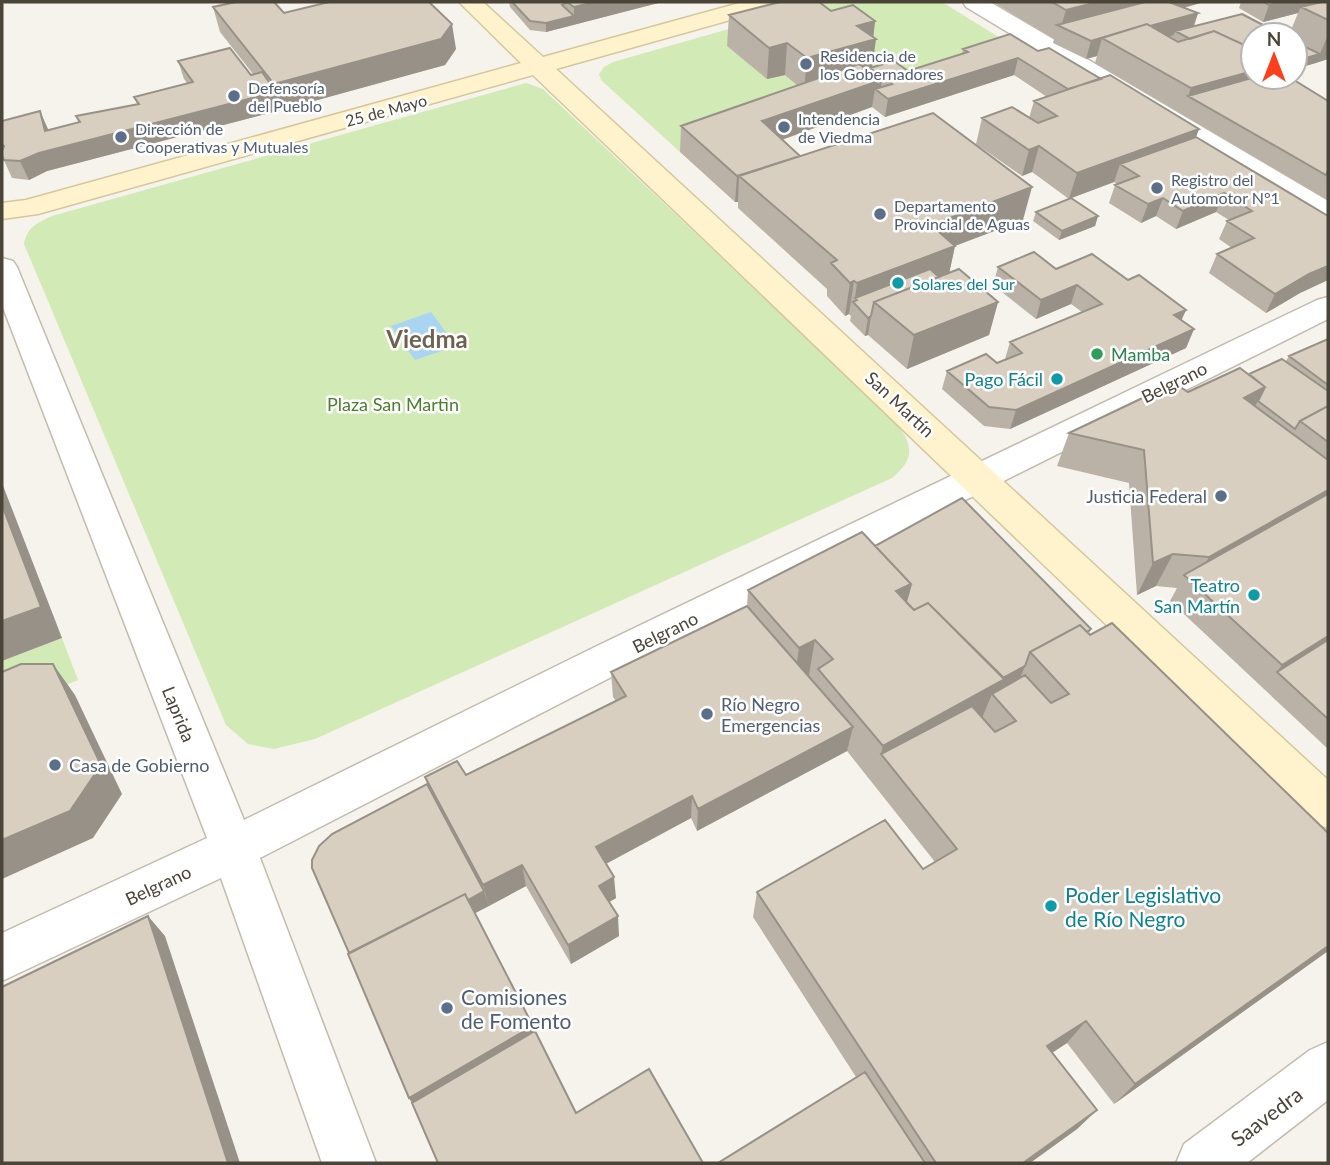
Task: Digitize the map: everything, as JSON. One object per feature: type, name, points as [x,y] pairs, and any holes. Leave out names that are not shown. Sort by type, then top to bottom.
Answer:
[{"type":"main road","name":"San Martín","points":[[470,2],[979,477],[1328,808]]},
{"type":"main road","name":"25 de Mayo","points":[[2,211],[28,208],[535,62],[723,2]]},
{"type":"main road","name":"25 de Mayo","points":[[2,204],[21,195],[768,2]]},
{"type":"street","points":[[974,2],[1328,213]]},
{"type":"street","name":"Laprida","points":[[2,267],[233,848],[349,1163]]},
{"type":"street","name":"Belgrano","points":[[2,957],[233,848],[979,477],[1328,307]]},
{"type":"street","name":"Saavedra","points":[[1203,1163],[1328,1068]]},
{"type":"green space","points":[[824,2],[942,2],[1044,65],[855,90],[680,152],[601,80],[599,74],[613,62]]},
{"type":"green space","name":"Plaza San Martìn","points":[[526,83],[543,89],[895,422],[906,437],[908,457],[900,471],[892,478],[315,739],[274,749],[248,744],[226,725],[24,244],[25,238],[34,226],[52,216]]},
{"type":"green space","points":[[62,638],[78,680],[2,711],[2,661]]},
{"type":"water","points":[[431,312],[456,346],[415,360],[391,326]]},
{"type":"building","points":[[236,2],[274,2],[284,13],[329,2],[429,2],[452,24],[441,39],[274,84],[213,7]]},
{"type":"building","points":[[512,2],[567,2],[562,5],[574,16],[546,23],[530,21]]},
{"type":"building","points":[[567,2],[595,2],[574,7]]},
{"type":"building","points":[[780,2],[819,2],[831,11],[853,5],[875,21],[857,26],[876,39],[807,58],[787,43],[769,48],[729,15]]},
{"type":"building","points":[[1052,2],[1098,2],[1066,10]]},
{"type":"building","points":[[1145,2],[1169,2],[1198,13],[1150,26],[1147,24],[1091,41],[1057,25]]},
{"type":"building","points":[[1328,2],[1328,20],[1301,7]]},
{"type":"building","points":[[1242,14],[1255,21],[1239,21],[1239,43],[1214,31],[1190,39],[1175,31]]},
{"type":"building","points":[[1147,24],[1178,42],[1214,31],[1239,43],[1239,75],[1191,88],[1102,38]]},
{"type":"building","points":[[1010,34],[1038,51],[1049,48],[1101,79],[1068,89],[1018,58],[888,99],[875,89],[892,84],[870,68],[894,61],[908,71],[968,52],[963,49]]},
{"type":"building","points":[[230,48],[251,75],[262,72],[276,92],[39,153],[20,161],[4,160],[2,156],[2,121],[40,111],[45,131],[80,122],[76,116],[139,104],[134,97],[193,82],[178,61]]},
{"type":"building","points":[[1309,49],[1320,54],[1309,57]]},
{"type":"building","points":[[859,64],[882,80],[762,121],[800,156],[737,176],[681,126]]},
{"type":"building","points":[[1110,75],[1199,129],[1077,173],[1039,146],[1029,150],[982,118],[1012,107],[1038,123],[1057,116],[1034,101]]},
{"type":"building","points":[[1239,82],[1239,91],[1309,89],[1328,101],[1326,175],[1188,96]]},
{"type":"building","name":"Departamento Provincial de Aguas","points":[[933,113],[1032,187],[931,225],[955,246],[857,283],[850,283],[831,263],[837,260],[739,176]]},
{"type":"building","points":[[1196,137],[1328,216],[1328,266],[1275,294],[1217,254],[1254,238],[1227,221],[1252,211],[1224,193],[1183,211],[1163,198],[1148,204],[1115,185],[1139,176],[1120,164]]},
{"type":"building","points":[[1071,198],[1098,216],[1062,231],[1036,212]]},
{"type":"building","points":[[1034,252],[1056,269],[1092,254],[1128,280],[1139,275],[1186,310],[1174,315],[1194,329],[1016,410],[989,407],[947,371],[986,354],[997,363],[1022,353],[1010,342],[1102,304],[1077,285],[1041,300],[998,267]]},
{"type":"building","points":[[930,269],[939,277],[874,302],[871,316],[868,318],[853,302],[857,300],[855,298]]},
{"type":"building","points":[[959,269],[998,302],[914,335],[874,302]]},
{"type":"building","points":[[1328,339],[1328,385],[1289,356]]},
{"type":"building","points":[[1282,359],[1328,391],[1328,406],[1300,421],[1295,429],[1258,401],[1265,387],[1249,374]]},
{"type":"building","name":"Justicia Federal","points":[[1240,368],[1265,387],[1244,398],[1328,460],[1328,490],[1209,557],[1173,554],[1153,563],[1144,450],[1069,433],[1174,383],[1188,392]]},
{"type":"building","points":[[1328,406],[1328,442],[1300,421]]},
{"type":"building","name":"Teatro San Martín","points":[[1328,494],[1328,636],[1282,665],[1184,575]]},
{"type":"building","points":[[962,498],[1091,629],[1087,632],[1080,625],[1030,652],[1025,666],[1003,678],[928,603],[914,610],[906,602],[911,584],[875,546]]},
{"type":"building","points":[[2,505],[41,607],[2,621]]},
{"type":"building","points":[[862,532],[911,584],[896,591],[914,610],[928,603],[1005,679],[883,746],[818,669],[833,659],[815,640],[799,648],[748,590]]},
{"type":"building","points":[[747,606],[853,727],[698,809],[692,796],[596,847],[614,877],[599,886],[618,916],[568,945],[522,865],[483,885],[425,777],[457,761],[466,775],[626,696],[611,672]]},
{"type":"building","name":"Poder Legislativo de Río Negro","points":[[1112,623],[1328,833],[1328,946],[1135,1084],[1086,1021],[1047,1046],[1097,1110],[1023,1163],[936,1163],[757,892],[885,820],[923,869],[957,849],[881,754],[972,706],[995,732],[1016,721],[992,694],[1025,675],[1051,703],[1069,694],[1030,652],[1080,625],[1090,635]]},
{"type":"building","points":[[1328,640],[1328,719],[1277,672]]},
{"type":"building","name":"Casa de Gobierno","points":[[21,664],[53,664],[101,765],[70,811],[2,840],[2,672]]},
{"type":"building","points":[[427,784],[484,891],[468,900],[465,894],[349,953],[312,868],[312,860],[319,846],[332,834]]},
{"type":"building","name":"Comisiones de Fomento","points":[[465,894],[533,1026],[409,1098],[348,954]]},
{"type":"building","points":[[148,916],[228,1163],[2,1163],[2,987]]},
{"type":"building","points":[[535,1031],[576,1113],[649,1069],[703,1163],[438,1163],[412,1103]]},
{"type":"building","points":[[865,1072],[925,1163],[718,1163]]},
{"type":"place","name":"Residencia de los Gobernadores","points":[[806,64]]},
{"type":"place","name":"Defensoría del Pueblo","points":[[234,96]]},
{"type":"place","name":"Intendencia de Viedma","points":[[784,127]]},
{"type":"place","name":"Dirección de Cooperativas y Mutuales","points":[[121,137]]},
{"type":"place","name":"Registro del Automotor N°1","points":[[1157,188]]},
{"type":"place","name":"Departamento Provincial de Aguas","points":[[880,214]]},
{"type":"place","name":"Solares del Sur","points":[[898,283]]},
{"type":"place","name":"Mamba","points":[[1097,354]]},
{"type":"place","name":"Pago Fácil","points":[[1057,379]]},
{"type":"place","name":"Justicia Federal","points":[[1221,496]]},
{"type":"place","name":"Teatro San Martín","points":[[1254,595]]},
{"type":"place","name":"Río Negro Emergencias","points":[[707,714]]},
{"type":"place","name":"Casa de Gobierno","points":[[55,765]]},
{"type":"place","name":"Poder Legislativo de Río Negro","points":[[1051,906]]},
{"type":"place","name":"Comisiones de Fomento","points":[[447,1008]]},
{"type":"district","name":"Viedma","points":[[427,338]]}]
